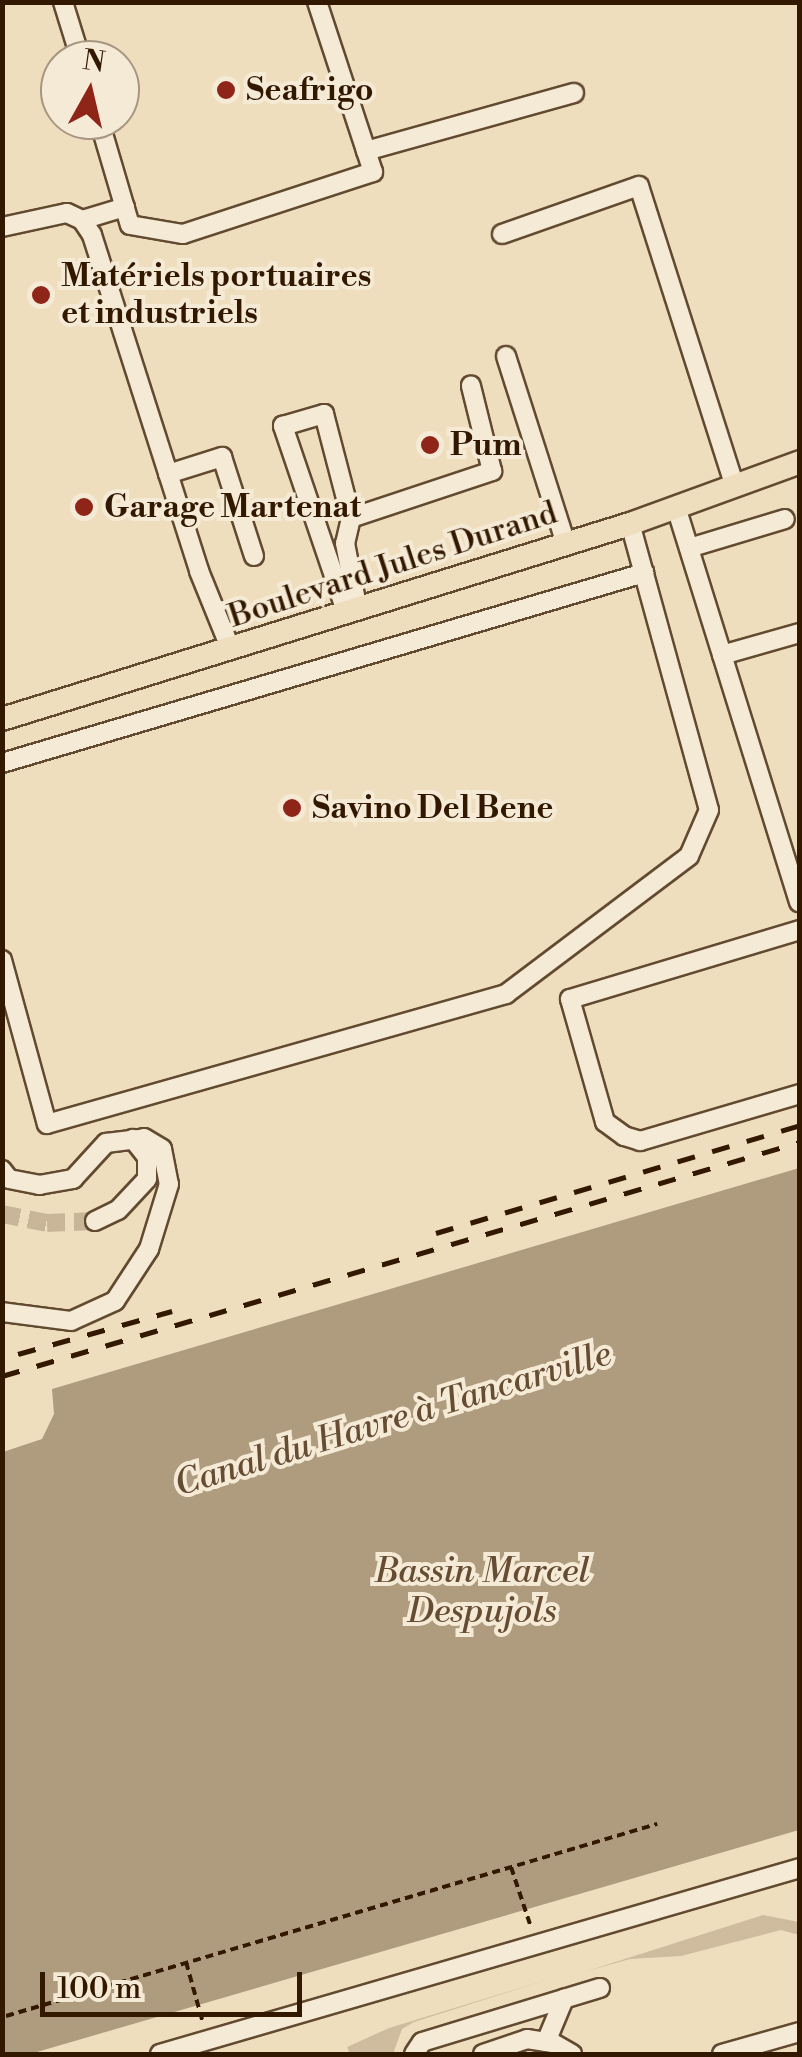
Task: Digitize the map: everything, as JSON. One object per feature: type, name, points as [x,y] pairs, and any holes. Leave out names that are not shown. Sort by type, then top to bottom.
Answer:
[{"type":"main road","name":"Boulevard Jules Durand","points":[[2,719],[630,524],[800,462]]},
{"type":"street","points":[[64,2],[75,40]]},
{"type":"street","points":[[105,140],[130,224],[184,234],[373,172],[317,2]]},
{"type":"street","points":[[366,151],[574,93]]},
{"type":"street","points":[[502,234],[639,186],[735,486]]},
{"type":"street","points":[[82,220],[125,207]]},
{"type":"street","points":[[2,227],[46,214],[67,213],[82,220],[92,234],[168,474],[230,650]]},
{"type":"street","points":[[506,356],[566,544]]},
{"type":"street","points":[[351,518],[492,471],[471,386]]},
{"type":"street","points":[[324,414],[351,518],[345,543],[352,612],[283,426],[324,414]]},
{"type":"street","points":[[168,474],[222,456],[254,556]]},
{"type":"street","points":[[676,507],[799,902]]},
{"type":"street","points":[[689,548],[786,519]]},
{"type":"street","points":[[2,960],[47,1124],[506,994],[689,856],[709,810],[630,524]]},
{"type":"street","points":[[2,764],[644,574]]},
{"type":"street","points":[[722,655],[800,632]]},
{"type":"street","points":[[800,930],[570,999],[605,1122],[624,1136],[640,1140],[800,1094]]},
{"type":"street","points":[[2,1170],[9,1178],[39,1185],[73,1179],[106,1142],[144,1138],[162,1149],[169,1184],[148,1250],[115,1302],[70,1320],[2,1312]]},
{"type":"street","points":[[95,1221],[118,1210],[147,1179],[147,1157],[133,1139]]},
{"type":"street","points":[[160,2054],[800,1868]]},
{"type":"street","points":[[414,2054],[422,2042],[600,1988]]},
{"type":"street","points":[[546,2042],[564,1999]]},
{"type":"street","points":[[722,2054],[800,2032]]},
{"type":"street","points":[[483,2054],[527,2039],[546,2042],[572,2054]]},
{"type":"path","points":[[6,2016],[657,1824]]},
{"type":"path","points":[[512,1867],[530,1926]]},
{"type":"path","points":[[186,1962],[203,2022]]},
{"type":"shaded area","points":[[763,1915],[799,1922],[799,1935],[781,1930],[681,1956],[630,1959],[584,1972]]},
{"type":"shaded area","points":[[553,1978],[414,2022],[402,2029],[393,2054],[350,2054],[347,2047],[389,2028]]},
{"type":"water","name":"Bassin Marcel Despujols","points":[[799,1168],[799,1830],[30,2054],[3,2054],[3,1452],[42,1439],[54,1414],[52,1389]]},
{"type":"tunnel","points":[[2,1214],[47,1223],[95,1221]]},
{"type":"railway","points":[[436,1233],[800,1125]]},
{"type":"railway","points":[[2,1376],[800,1142]]},
{"type":"railway","points":[[18,1354],[172,1311]]},
{"type":"place","name":"Seafrigo","points":[[226,90]]},
{"type":"place","name":"Matériels portuaires et industriels","points":[[41,295]]},
{"type":"place","name":"Pum","points":[[430,445]]},
{"type":"place","name":"Garage Martenat","points":[[84,507]]},
{"type":"place","name":"Savino Del Bene","points":[[292,808]]},
{"type":"water label","name":"Canal du Havre à Tancarville","points":[[393,1420]]}]
